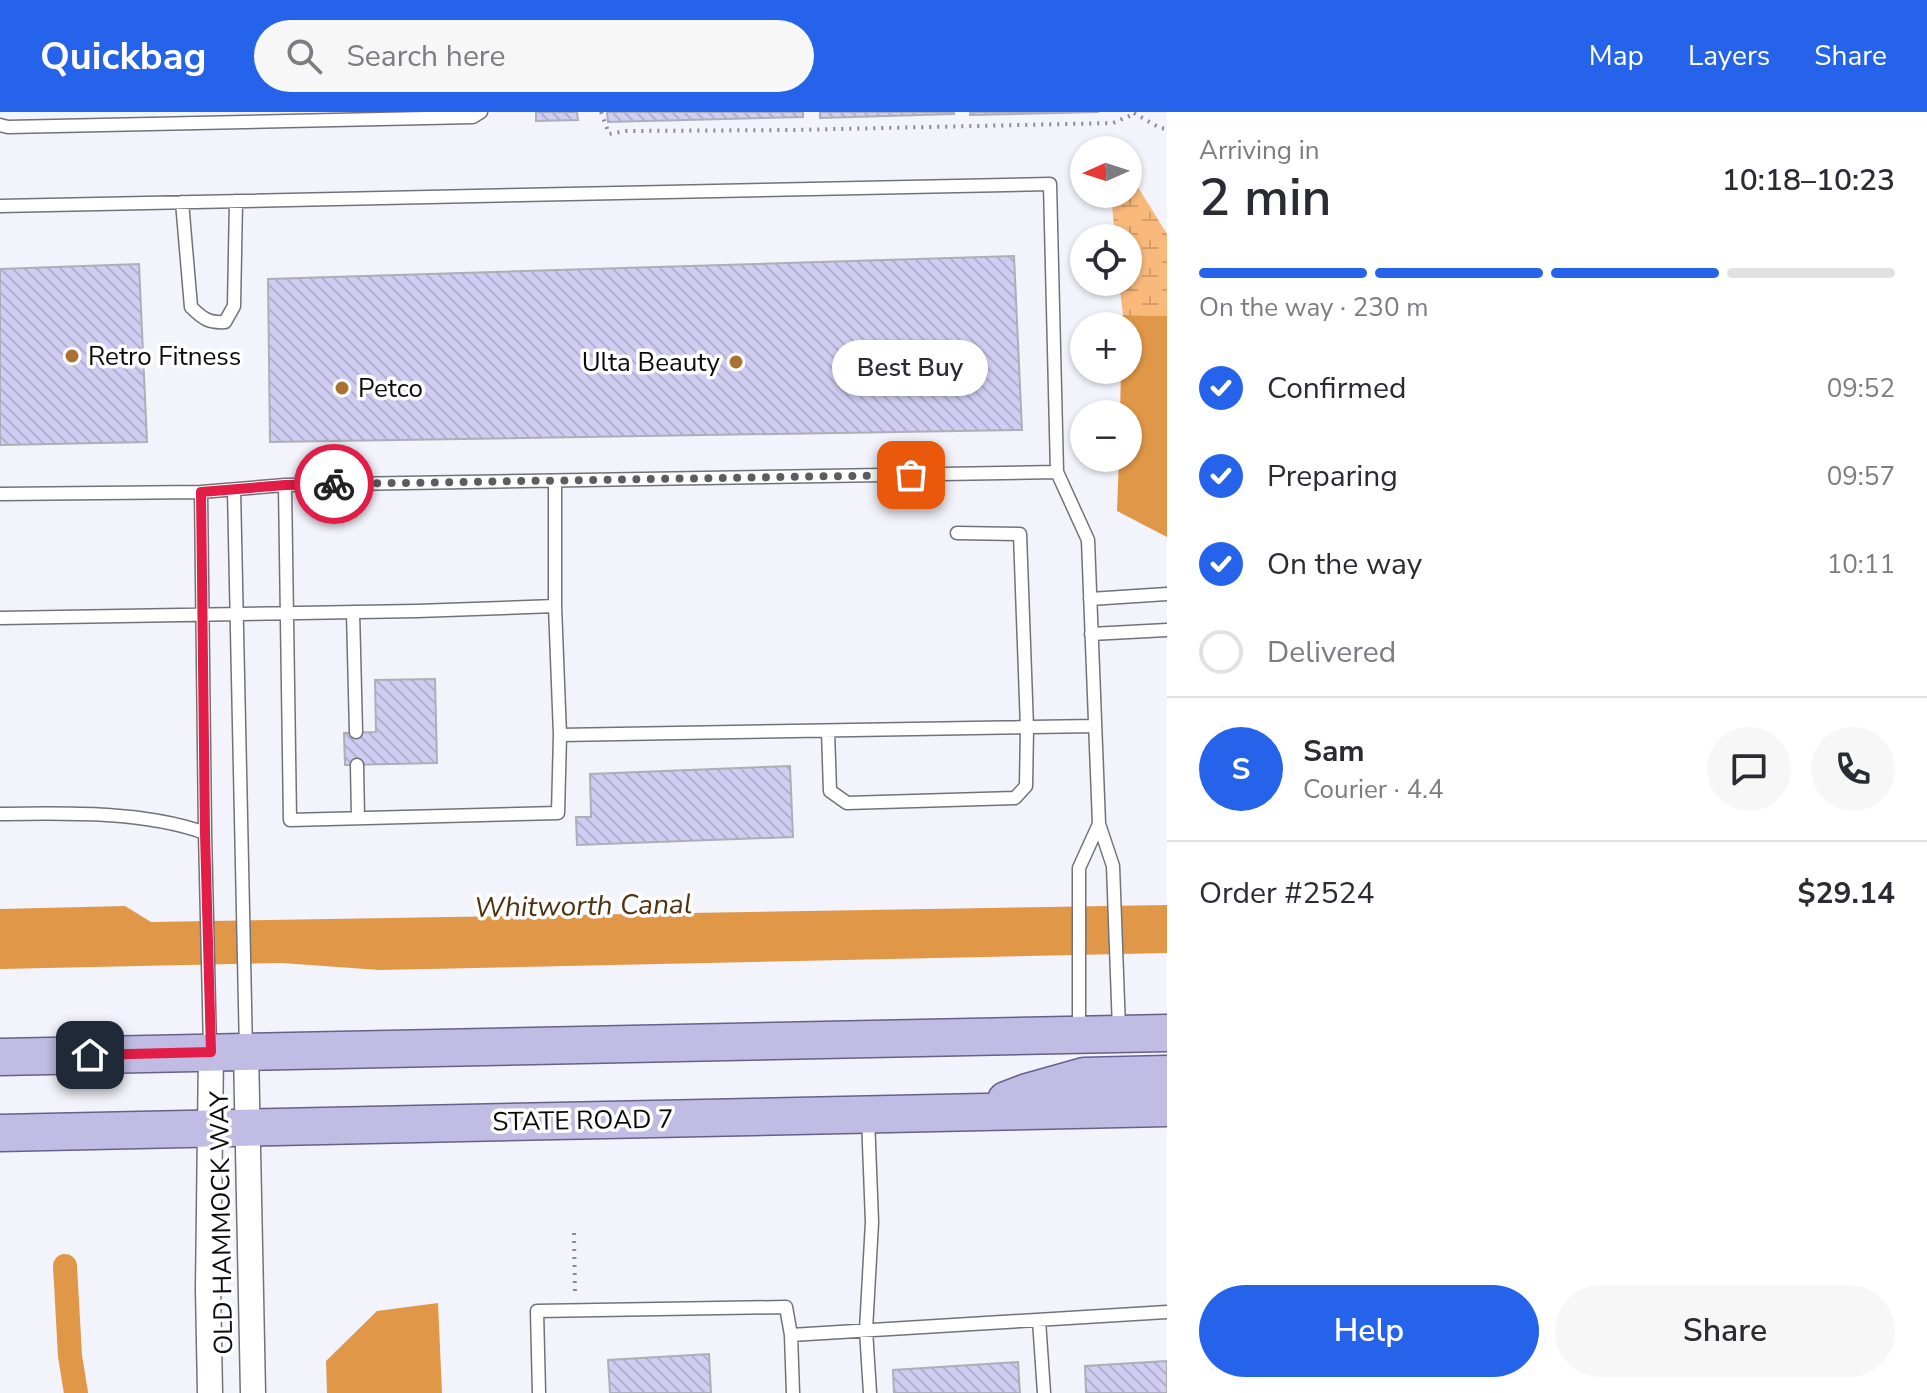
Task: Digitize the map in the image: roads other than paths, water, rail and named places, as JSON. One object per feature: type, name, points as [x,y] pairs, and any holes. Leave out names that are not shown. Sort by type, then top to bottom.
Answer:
[{"type":"main road","points":[[0,1057],[1167,1033]]},
{"type":"main road","points":[[979,1111],[1027,1092],[1084,1076],[1167,1074]]},
{"type":"main road","name":"STATE ROAD 7","points":[[0,1133],[1167,1108]]},
{"type":"street","name":"OLD HAMMOCK WAY","points":[[228,1052],[247,1127],[253,1393]]},
{"type":"street","name":"OLD HAMMOCK WAY","points":[[210,1393],[210,1128],[228,1052]]},
{"type":"lane","points":[[0,125],[473,117],[481,112]]},
{"type":"lane","points":[[0,206],[1050,184],[1057,472],[1088,540],[1099,824],[1113,866],[1119,1033]]},
{"type":"lane","points":[[182,202],[191,307],[213,323],[225,322],[234,306],[236,201]]},
{"type":"lane","points":[[0,494],[201,492],[285,485],[1057,472]]},
{"type":"lane","points":[[285,485],[290,820],[558,813],[560,735],[555,606],[555,481]]},
{"type":"lane","points":[[228,1052],[245,968],[234,490]]},
{"type":"lane","points":[[201,492],[209,966],[228,1052]]},
{"type":"lane","points":[[828,731],[830,791],[847,803],[1015,798],[1026,786],[1020,534],[957,533]]},
{"type":"lane","points":[[1090,599],[1167,594]]},
{"type":"lane","points":[[0,618],[555,606]]},
{"type":"lane","points":[[353,612],[356,732]]},
{"type":"lane","points":[[1091,634],[1167,630]]},
{"type":"lane","points":[[560,735],[1095,726]]},
{"type":"lane","points":[[357,765],[358,818]]},
{"type":"lane","points":[[0,814],[148,819],[184,825],[205,833]]},
{"type":"lane","points":[[1079,1034],[1079,868],[1099,824]]},
{"type":"lane","points":[[868,1115],[872,1222],[866,1330],[870,1393]]},
{"type":"lane","points":[[539,1393],[537,1311],[786,1307],[791,1335],[793,1393]]},
{"type":"lane","points":[[791,1335],[1167,1312]]},
{"type":"lane","points":[[1039,1320],[1044,1393]]},
{"type":"waterway","points":[[65,1266],[70,1356],[76,1393]]},
{"type":"place","name":"Retro Fitness","points":[[72,356]]},
{"type":"place","name":"Ulta Beauty","points":[[736,362]]},
{"type":"place","name":"Petco","points":[[342,388]]},
{"type":"place","name":"Best Buy","points":[[911,475]]},
{"type":"water label","name":"Whitworth Canal","points":[[583,905]]}]
